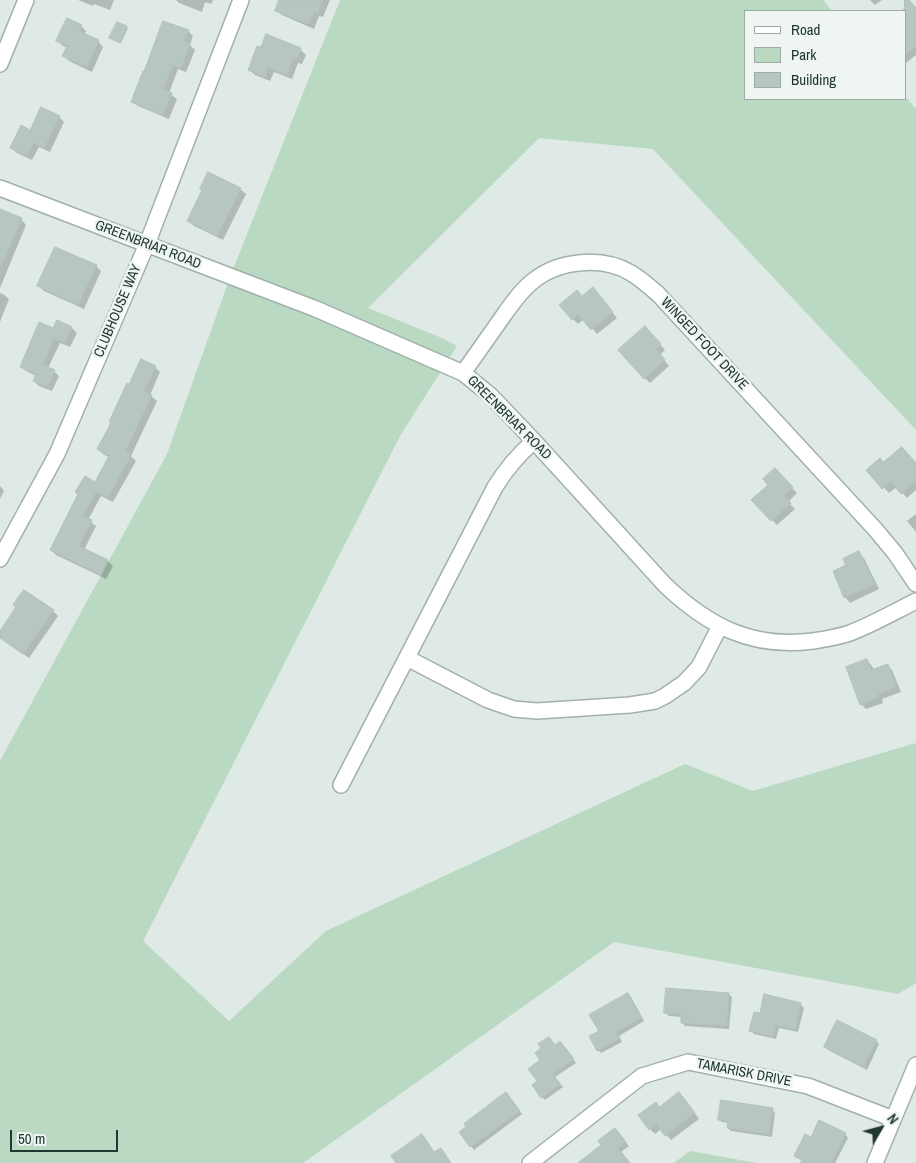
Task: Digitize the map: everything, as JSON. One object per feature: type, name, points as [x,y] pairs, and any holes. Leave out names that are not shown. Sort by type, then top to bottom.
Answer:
[{"type":"street","points":[[0,64],[26,0]]},
{"type":"street","name":"CLUBHOUSE WAY","points":[[0,559],[57,454],[146,244],[241,0]]},
{"type":"street","name":"GREENBRIAR ROAD","points":[[0,188],[316,309],[463,373],[490,395],[534,441],[665,585],[691,608],[720,626],[758,640],[782,643],[803,642],[848,634],[870,625],[916,601]]},
{"type":"street","name":"WINGED FOOT DRIVE","points":[[463,373],[511,305],[534,280],[563,266],[580,263],[606,264],[631,272],[658,294],[875,529],[895,553],[916,584]]},
{"type":"street","points":[[341,785],[495,487],[514,460],[534,441]]},
{"type":"street","points":[[407,658],[488,700],[514,709],[537,711],[630,705],[660,699],[684,683],[699,667],[720,626]]},
{"type":"street","name":"TAMARISK DRIVE","points":[[530,1163],[642,1076],[688,1062],[808,1086],[893,1120]]},
{"type":"street","points":[[875,1163],[916,1065]]},
{"type":"green space","points":[[340,0],[823,0],[831,10],[744,10],[744,100],[906,100],[906,97],[916,109],[916,430],[653,149],[539,138],[368,308],[457,346],[400,436],[143,941],[229,1021],[326,931],[685,764],[753,791],[916,743],[916,983],[898,994],[614,942],[303,1163],[0,1163],[0,761],[167,454],[230,277]]},
{"type":"green space","points":[[690,1151],[757,1163],[674,1163]]},
{"type":"building","points":[[279,0],[323,0],[318,13],[314,12],[309,24],[275,11]]},
{"type":"building","points":[[905,0],[909,0],[916,8],[916,46],[906,54],[906,10]]},
{"type":"building","points":[[67,18],[82,25],[79,31],[99,40],[87,67],[62,56],[67,46],[56,41]]},
{"type":"building","points":[[163,21],[189,30],[184,41],[190,44],[181,68],[173,65],[163,89],[172,93],[163,115],[131,102]]},
{"type":"building","points":[[117,22],[127,26],[120,43],[109,38]]},
{"type":"building","points":[[266,34],[301,48],[297,60],[293,58],[287,75],[268,68],[265,77],[248,70],[257,46],[261,47]]},
{"type":"building","points":[[41,107],[60,116],[44,148],[33,143],[27,156],[10,148],[21,125],[30,130]]},
{"type":"building","points":[[208,172],[241,188],[217,236],[187,221],[202,190],[200,189]]},
{"type":"building","points":[[0,209],[22,218],[0,270]]},
{"type":"building","points":[[55,247],[97,265],[78,305],[37,286]]},
{"type":"building","points":[[593,287],[613,312],[591,330],[578,314],[572,320],[559,305],[577,290],[582,296]]},
{"type":"building","points":[[57,320],[72,327],[65,343],[54,338],[43,365],[55,370],[47,387],[33,381],[36,374],[20,367],[39,322],[53,328]]},
{"type":"building","points":[[645,326],[661,344],[656,349],[665,360],[644,379],[618,350]]},
{"type":"building","points":[[141,359],[156,366],[144,391],[152,395],[125,452],[131,455],[108,498],[96,492],[83,516],[92,520],[79,546],[108,560],[101,575],[50,550],[78,494],[75,492],[85,476],[95,482],[109,456],[97,449],[111,423],[109,422],[127,383],[129,384]]},
{"type":"building","points":[[902,447],[916,463],[916,481],[901,494],[891,482],[882,489],[866,470],[880,458],[883,462]]},
{"type":"building","points":[[775,468],[793,487],[784,496],[791,503],[771,521],[751,500],[768,485],[763,479]]},
{"type":"building","points":[[859,551],[875,584],[844,598],[833,571],[846,565],[843,559]]},
{"type":"building","points":[[24,590],[54,610],[23,654],[0,638],[0,631],[16,607],[13,605]]},
{"type":"building","points":[[867,659],[871,670],[888,664],[896,687],[878,694],[879,697],[860,705],[846,667]]},
{"type":"building","points":[[666,988],[729,993],[727,1026],[681,1023],[681,1014],[664,1013]]},
{"type":"building","points":[[628,993],[642,1018],[616,1032],[620,1038],[597,1051],[589,1036],[599,1031],[589,1015]]},
{"type":"building","points":[[764,994],[801,1003],[795,1030],[776,1025],[773,1037],[749,1031],[754,1012],[760,1013]]},
{"type":"building","points":[[837,1020],[877,1040],[863,1067],[824,1047]]},
{"type":"building","points":[[549,1037],[555,1045],[560,1041],[574,1059],[553,1074],[560,1084],[541,1098],[532,1085],[537,1081],[528,1069],[540,1060],[535,1053],[541,1048],[538,1044]]},
{"type":"building","points":[[506,1092],[520,1111],[470,1147],[459,1132],[466,1127],[464,1124]]},
{"type":"building","points":[[679,1092],[695,1113],[665,1136],[656,1124],[649,1130],[638,1115],[656,1102],[659,1107]]},
{"type":"building","points":[[721,1100],[773,1108],[769,1134],[727,1128],[728,1121],[718,1120]]},
{"type":"building","points":[[819,1120],[846,1133],[831,1163],[800,1163],[802,1160],[794,1156],[805,1134],[811,1137]]},
{"type":"building","points":[[615,1128],[626,1142],[618,1148],[630,1163],[578,1163],[601,1145],[598,1141]]},
{"type":"building","points":[[422,1134],[434,1152],[441,1148],[451,1163],[396,1163],[391,1156]]}]
